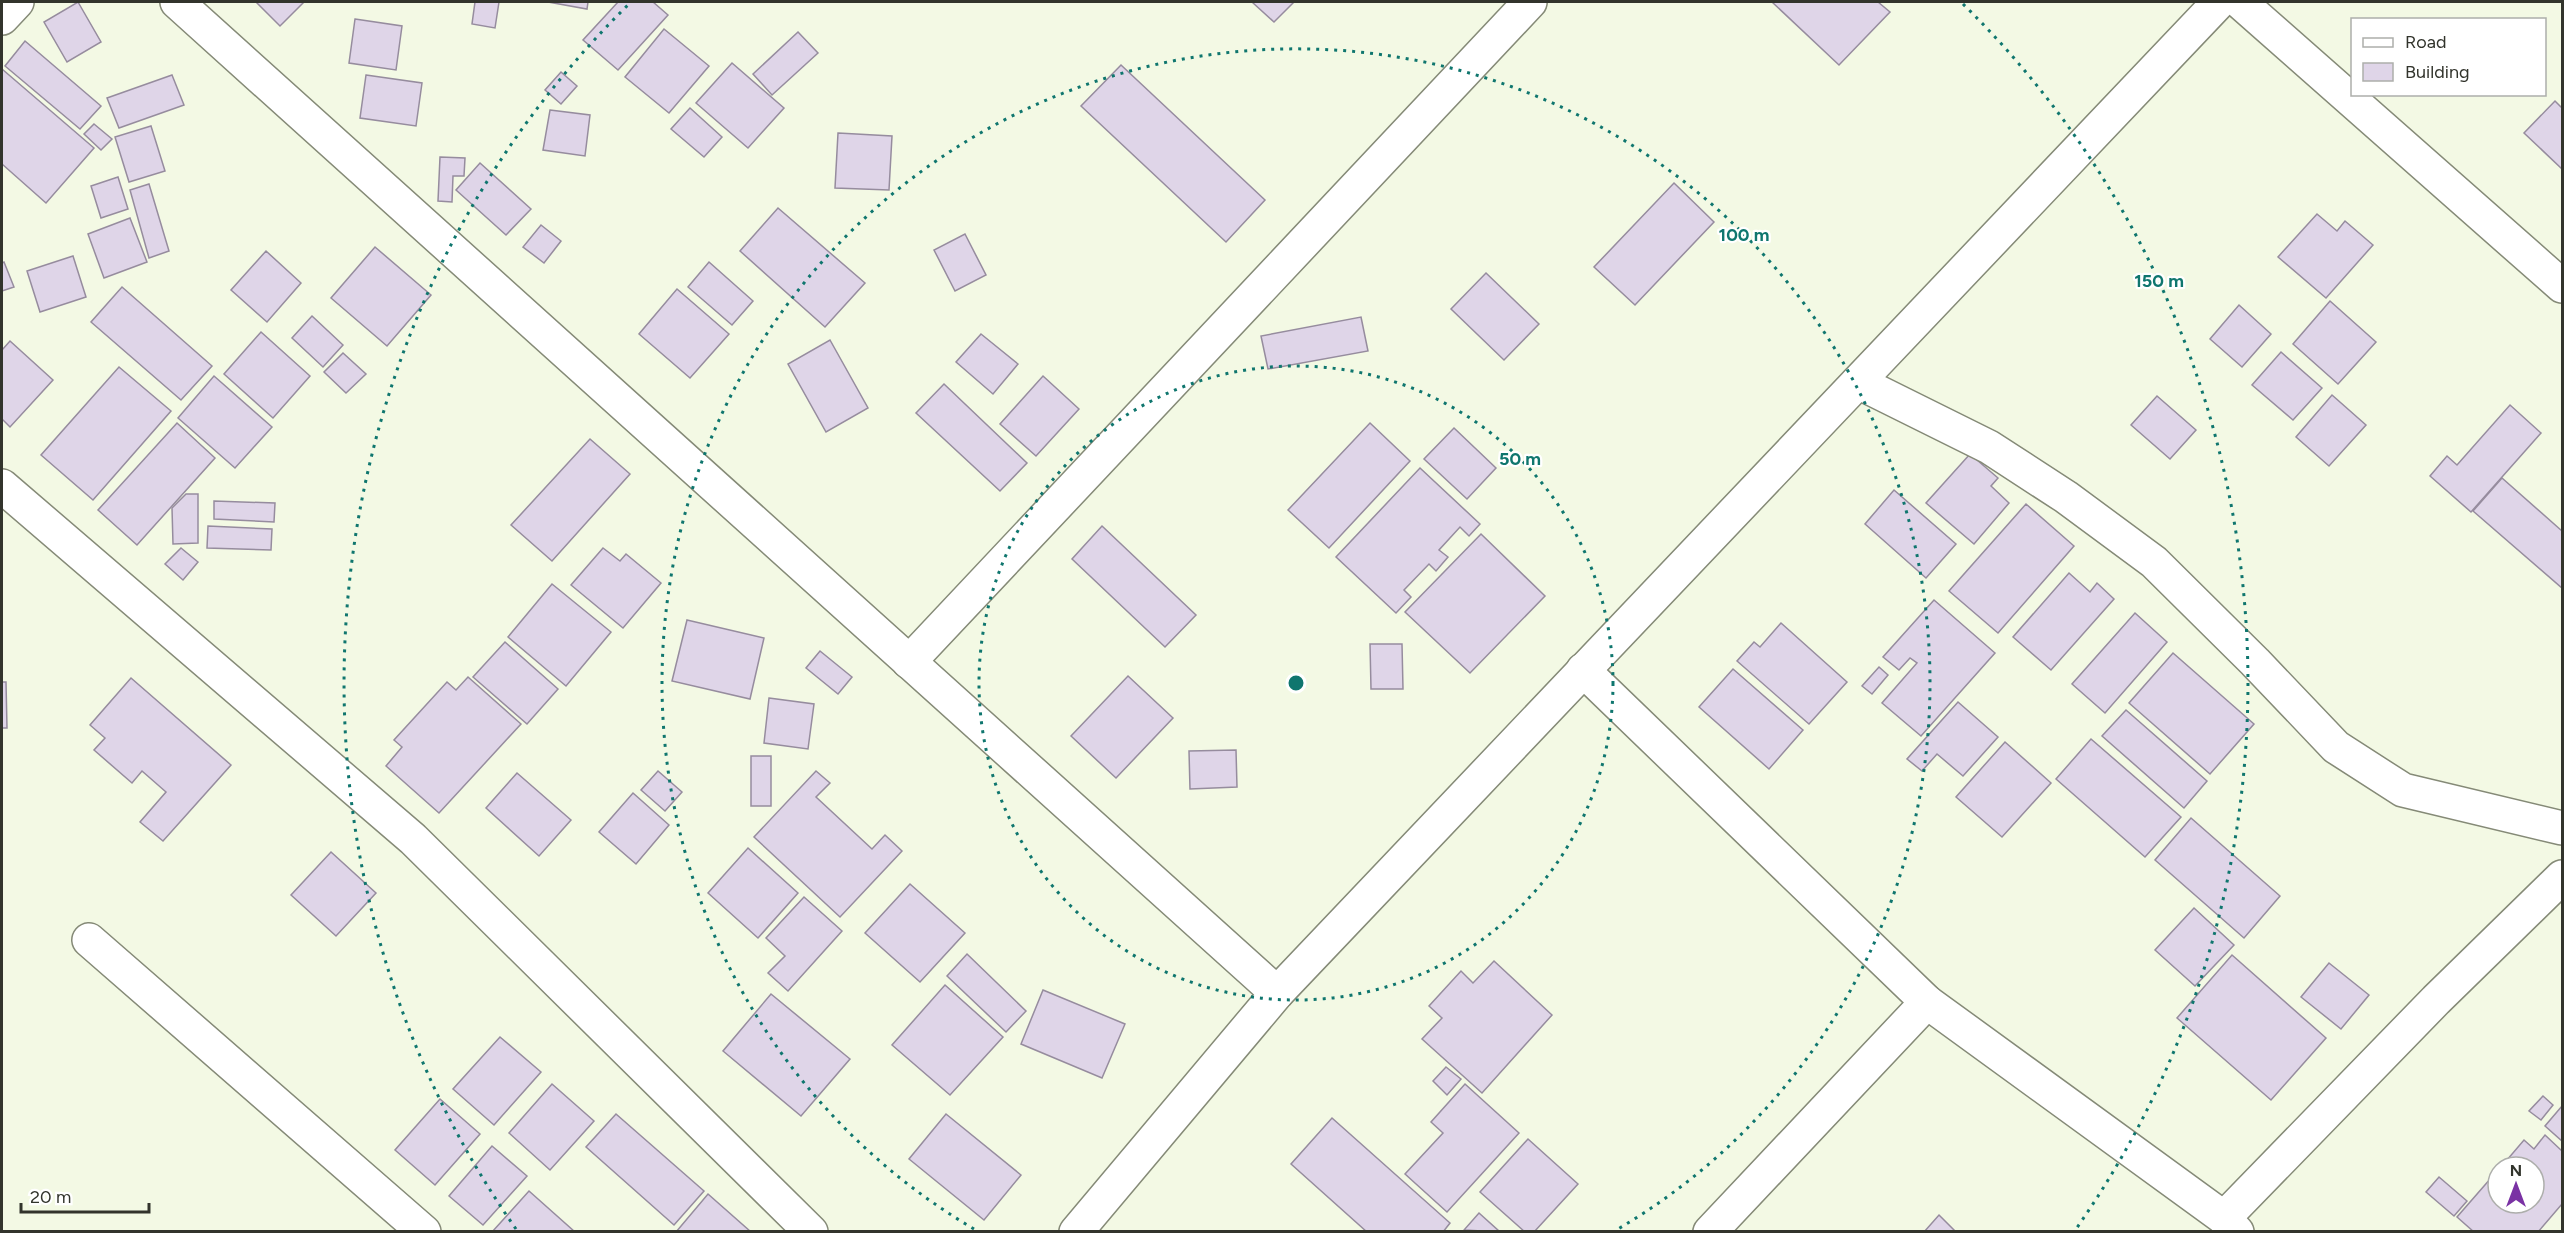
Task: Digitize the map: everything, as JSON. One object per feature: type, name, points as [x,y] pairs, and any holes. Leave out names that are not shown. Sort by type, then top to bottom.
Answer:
[{"type":"street","points":[[2,18],[17,2]]},
{"type":"street","points":[[177,2],[1277,993]]},
{"type":"street","points":[[909,662],[1530,2]]},
{"type":"street","points":[[1076,1232],[1277,993],[2219,2]]},
{"type":"street","points":[[2240,2],[2562,286]]},
{"type":"street","points":[[1858,382],[1989,447],[2066,497],[2154,562],[2255,662],[2336,747],[2384,778],[2403,790],[2562,828]]},
{"type":"street","points":[[2,486],[413,839],[811,1232]]},
{"type":"street","points":[[1583,670],[1927,1002],[2230,1225],[2436,1000],[2562,877]]},
{"type":"street","points":[[89,940],[424,1232]]},
{"type":"street","points":[[1710,1232],[1927,1002]]},
{"type":"building","points":[[78,2],[101,42],[67,62],[44,22]]},
{"type":"building","points":[[256,2],[304,2],[280,26]]},
{"type":"building","points":[[475,2],[499,2],[495,28],[472,24]]},
{"type":"building","points":[[548,2],[588,2],[587,9]]},
{"type":"building","points":[[618,2],[653,2],[668,15],[618,70],[583,40]]},
{"type":"building","points":[[1252,2],[1294,2],[1274,22]]},
{"type":"building","points":[[1772,2],[1878,2],[1890,12],[1839,65]]},
{"type":"building","points":[[355,19],[402,26],[396,70],[349,63]]},
{"type":"building","points":[[664,29],[709,66],[669,113],[625,77]]},
{"type":"building","points":[[798,32],[818,53],[772,95],[753,74]]},
{"type":"building","points":[[25,41],[101,106],[80,129],[5,66]]},
{"type":"building","points":[[732,63],[784,108],[748,148],[696,103]]},
{"type":"building","points":[[1121,65],[1265,200],[1226,242],[1081,106]]},
{"type":"building","points":[[2,69],[94,148],[46,203],[2,164]]},
{"type":"building","points":[[561,72],[577,86],[561,104],[545,90]]},
{"type":"building","points":[[172,75],[184,105],[119,128],[107,98]]},
{"type":"building","points":[[366,75],[422,83],[416,126],[360,118]]},
{"type":"building","points":[[2555,101],[2562,108],[2562,169],[2524,133]]},
{"type":"building","points":[[690,108],[722,137],[704,157],[671,129]]},
{"type":"building","points":[[550,110],[590,115],[585,156],[543,150]]},
{"type":"building","points":[[94,124],[112,139],[101,150],[84,134]]},
{"type":"building","points":[[151,126],[165,171],[129,182],[115,137]]},
{"type":"building","points":[[838,133],[892,136],[889,190],[835,188]]},
{"type":"building","points":[[440,157],[465,158],[464,176],[453,176],[452,202],[438,201]]},
{"type":"building","points":[[480,163],[531,209],[506,235],[456,190]]},
{"type":"building","points":[[118,177],[128,209],[101,218],[91,186]]},
{"type":"building","points":[[1674,183],[1714,222],[1635,305],[1594,267]]},
{"type":"building","points":[[149,184],[169,251],[149,258],[130,190]]},
{"type":"building","points":[[778,208],[865,283],[825,327],[740,251]]},
{"type":"building","points":[[2317,214],[2337,231],[2345,221],[2373,245],[2326,298],[2278,257]]},
{"type":"building","points":[[130,218],[147,262],[104,278],[88,234]]},
{"type":"building","points":[[541,225],[561,241],[544,263],[523,247]]},
{"type":"building","points":[[965,234],[986,275],[955,291],[934,250]]},
{"type":"building","points":[[375,247],[431,295],[387,346],[331,298]]},
{"type":"building","points":[[266,251],[301,283],[267,322],[231,290]]},
{"type":"building","points":[[73,256],[86,297],[40,312],[27,271]]},
{"type":"building","points":[[4,262],[14,287],[2,291],[2,263]]},
{"type":"building","points":[[709,262],[753,301],[732,325],[688,287]]},
{"type":"building","points":[[1486,273],[1539,324],[1504,360],[1451,309]]},
{"type":"building","points":[[122,287],[212,366],[181,400],[91,322]]},
{"type":"building","points":[[677,289],[729,334],[690,378],[639,334]]},
{"type":"building","points":[[2330,301],[2376,342],[2338,384],[2293,344]]},
{"type":"building","points":[[2239,305],[2271,334],[2242,367],[2210,339]]},
{"type":"building","points":[[312,316],[343,345],[323,367],[292,338]]},
{"type":"building","points":[[1361,317],[1368,351],[1268,369],[1261,336]]},
{"type":"building","points":[[261,332],[310,376],[273,418],[224,374]]},
{"type":"building","points":[[981,334],[1018,364],[993,394],[956,362]]},
{"type":"building","points":[[830,340],[868,408],[826,432],[788,364]]},
{"type":"building","points":[[10,341],[53,380],[10,427],[2,419],[2,350]]},
{"type":"building","points":[[2281,352],[2322,388],[2293,420],[2252,385]]},
{"type":"building","points":[[343,353],[366,374],[346,393],[324,372]]},
{"type":"building","points":[[119,367],[171,411],[93,500],[41,455]]},
{"type":"building","points":[[214,376],[272,427],[235,468],[178,418]]},
{"type":"building","points":[[1043,376],[1079,409],[1036,456],[1000,424]]},
{"type":"building","points":[[944,384],[1027,463],[1000,491],[916,413]]},
{"type":"building","points":[[2332,395],[2366,425],[2329,466],[2296,437]]},
{"type":"building","points":[[2157,396],[2196,430],[2170,459],[2131,425]]},
{"type":"building","points":[[2510,405],[2541,433],[2471,512],[2430,476],[2447,456],[2457,465]]},
{"type":"building","points":[[177,423],[215,458],[137,545],[98,510]]},
{"type":"building","points":[[1370,423],[1410,461],[1329,548],[1288,510]]},
{"type":"building","points":[[1454,428],[1496,468],[1467,499],[1424,459]]},
{"type":"building","points":[[590,439],[630,474],[552,561],[511,525]]},
{"type":"building","points":[[1970,454],[1998,478],[1991,486],[2009,503],[1974,544],[1926,503]]},
{"type":"building","points":[[1420,468],[1480,524],[1469,536],[1460,527],[1439,550],[1448,557],[1436,571],[1429,564],[1404,590],[1411,597],[1396,613],[1336,557]]},
{"type":"building","points":[[2502,478],[2562,531],[2562,588],[2473,511]]},
{"type":"building","points":[[1894,490],[1956,544],[1926,578],[1865,524]]},
{"type":"building","points":[[186,494],[198,494],[198,543],[173,544],[172,508]]},
{"type":"building","points":[[214,501],[275,503],[274,522],[214,519]]},
{"type":"building","points":[[2026,504],[2074,546],[1998,633],[1949,591]]},
{"type":"building","points":[[208,526],[272,529],[271,550],[207,548]]},
{"type":"building","points":[[1102,526],[1196,615],[1165,647],[1072,559]]},
{"type":"building","points":[[1481,534],[1545,596],[1470,673],[1405,612]]},
{"type":"building","points":[[181,548],[198,562],[183,580],[165,564]]},
{"type":"building","points":[[603,548],[620,561],[626,554],[661,583],[623,628],[571,585]]},
{"type":"building","points":[[2069,573],[2090,592],[2097,583],[2114,599],[2051,670],[2013,637]]},
{"type":"building","points":[[552,584],[611,632],[566,686],[508,637]]},
{"type":"building","points":[[1934,600],[1995,653],[1921,736],[1882,703],[1917,663],[1910,658],[1899,670],[1883,657]]},
{"type":"building","points":[[2135,613],[2167,642],[2105,713],[2072,684]]},
{"type":"building","points":[[687,620],[764,638],[750,699],[672,681]]},
{"type":"building","points":[[1781,623],[1847,682],[1809,724],[1737,661],[1754,642],[1760,647]]},
{"type":"building","points":[[505,642],[558,689],[527,724],[473,677]]},
{"type":"building","points":[[1370,644],[1402,644],[1403,689],[1371,689]]},
{"type":"building","points":[[820,651],[852,677],[838,694],[806,668]]},
{"type":"building","points":[[2173,653],[2254,724],[2210,774],[2129,703]]},
{"type":"building","points":[[1879,667],[1888,675],[1872,694],[1862,686]]},
{"type":"building","points":[[1733,669],[1803,730],[1769,769],[1699,707]]},
{"type":"building","points":[[1128,676],[1173,718],[1116,778],[1071,736]]},
{"type":"building","points":[[468,677],[521,724],[439,813],[386,766],[402,747],[394,740],[447,682],[456,690]]},
{"type":"building","points":[[131,678],[231,765],[163,841],[140,822],[166,792],[142,771],[132,783],[94,750],[105,738],[90,725]]},
{"type":"building","points":[[2,682],[6,682],[7,728],[2,728]]},
{"type":"building","points":[[769,698],[814,704],[808,749],[764,743]]},
{"type":"building","points":[[1958,702],[1998,737],[1963,776],[1937,754],[1922,771],[1907,759]]},
{"type":"building","points":[[2126,710],[2207,781],[2184,808],[2102,736]]},
{"type":"building","points":[[2091,739],[2181,817],[2145,857],[2056,779]]},
{"type":"building","points":[[2005,742],[2051,783],[2002,837],[1956,797]]},
{"type":"building","points":[[1236,750],[1237,787],[1190,789],[1189,751]]},
{"type":"building","points":[[751,756],[771,756],[771,806],[751,806]]},
{"type":"building","points":[[658,771],[682,792],[665,811],[641,790]]},
{"type":"building","points":[[816,771],[830,783],[816,797],[872,849],[885,835],[902,851],[840,917],[754,837]]},
{"type":"building","points":[[517,773],[571,820],[539,856],[486,808]]},
{"type":"building","points":[[633,793],[669,825],[636,864],[599,832]]},
{"type":"building","points":[[2191,818],[2280,896],[2244,938],[2155,860]]},
{"type":"building","points":[[748,848],[798,893],[758,938],[708,893]]},
{"type":"building","points":[[331,852],[376,893],[336,936],[291,895]]},
{"type":"building","points":[[910,884],[965,933],[920,982],[865,933]]},
{"type":"building","points":[[804,897],[842,931],[788,991],[768,973],[785,956],[766,938]]},
{"type":"building","points":[[2194,908],[2234,945],[2195,986],[2155,950]]},
{"type":"building","points":[[967,954],[1026,1011],[1006,1032],[947,976]]},
{"type":"building","points":[[2232,955],[2326,1038],[2271,1100],[2177,1018]]},
{"type":"building","points":[[1494,961],[1552,1015],[1482,1093],[1422,1039],[1442,1018],[1429,1006],[1461,971],[1473,983]]},
{"type":"building","points":[[2329,963],[2369,995],[2341,1029],[2301,997]]},
{"type":"building","points":[[945,985],[1003,1037],[950,1095],[892,1045]]},
{"type":"building","points":[[1043,990],[1125,1024],[1102,1078],[1021,1044]]},
{"type":"building","points":[[771,994],[850,1059],[801,1116],[723,1051]]},
{"type":"building","points":[[500,1037],[541,1072],[494,1125],[453,1089]]},
{"type":"building","points":[[1446,1067],[1461,1079],[1447,1095],[1433,1081]]},
{"type":"building","points":[[552,1084],[594,1121],[550,1170],[509,1133]]},
{"type":"building","points":[[1465,1084],[1519,1133],[1447,1212],[1405,1174],[1443,1133],[1431,1122]]},
{"type":"building","points":[[2543,1096],[2553,1105],[2541,1120],[2529,1111]]},
{"type":"building","points":[[440,1099],[480,1134],[435,1185],[395,1150]]},
{"type":"building","points":[[2562,1106],[2562,1141],[2545,1126]]},
{"type":"building","points":[[616,1114],[704,1191],[674,1225],[586,1147]]},
{"type":"building","points":[[946,1114],[1021,1175],[984,1220],[909,1159]]},
{"type":"building","points":[[1332,1118],[1450,1223],[1443,1232],[1367,1232],[1291,1164]]},
{"type":"building","points":[[2545,1135],[2562,1151],[2562,1204],[2538,1232],[2474,1232],[2457,1217],[2486,1184],[2486,1215],[2546,1215],[2546,1155],[2511,1155],[2524,1140],[2534,1149]]},
{"type":"building","points":[[1528,1139],[1578,1184],[1534,1232],[1525,1232],[1480,1192]]},
{"type":"building","points":[[492,1146],[527,1176],[483,1225],[449,1196]]},
{"type":"building","points":[[2439,1177],[2467,1201],[2454,1216],[2426,1192]]},
{"type":"building","points":[[529,1191],[575,1232],[492,1232]]},
{"type":"building","points":[[708,1194],[751,1232],[676,1232]]},
{"type":"building","points":[[1479,1213],[1500,1232],[1464,1230]]},
{"type":"building","points":[[1939,1215],[1956,1232],[1924,1232]]}]
